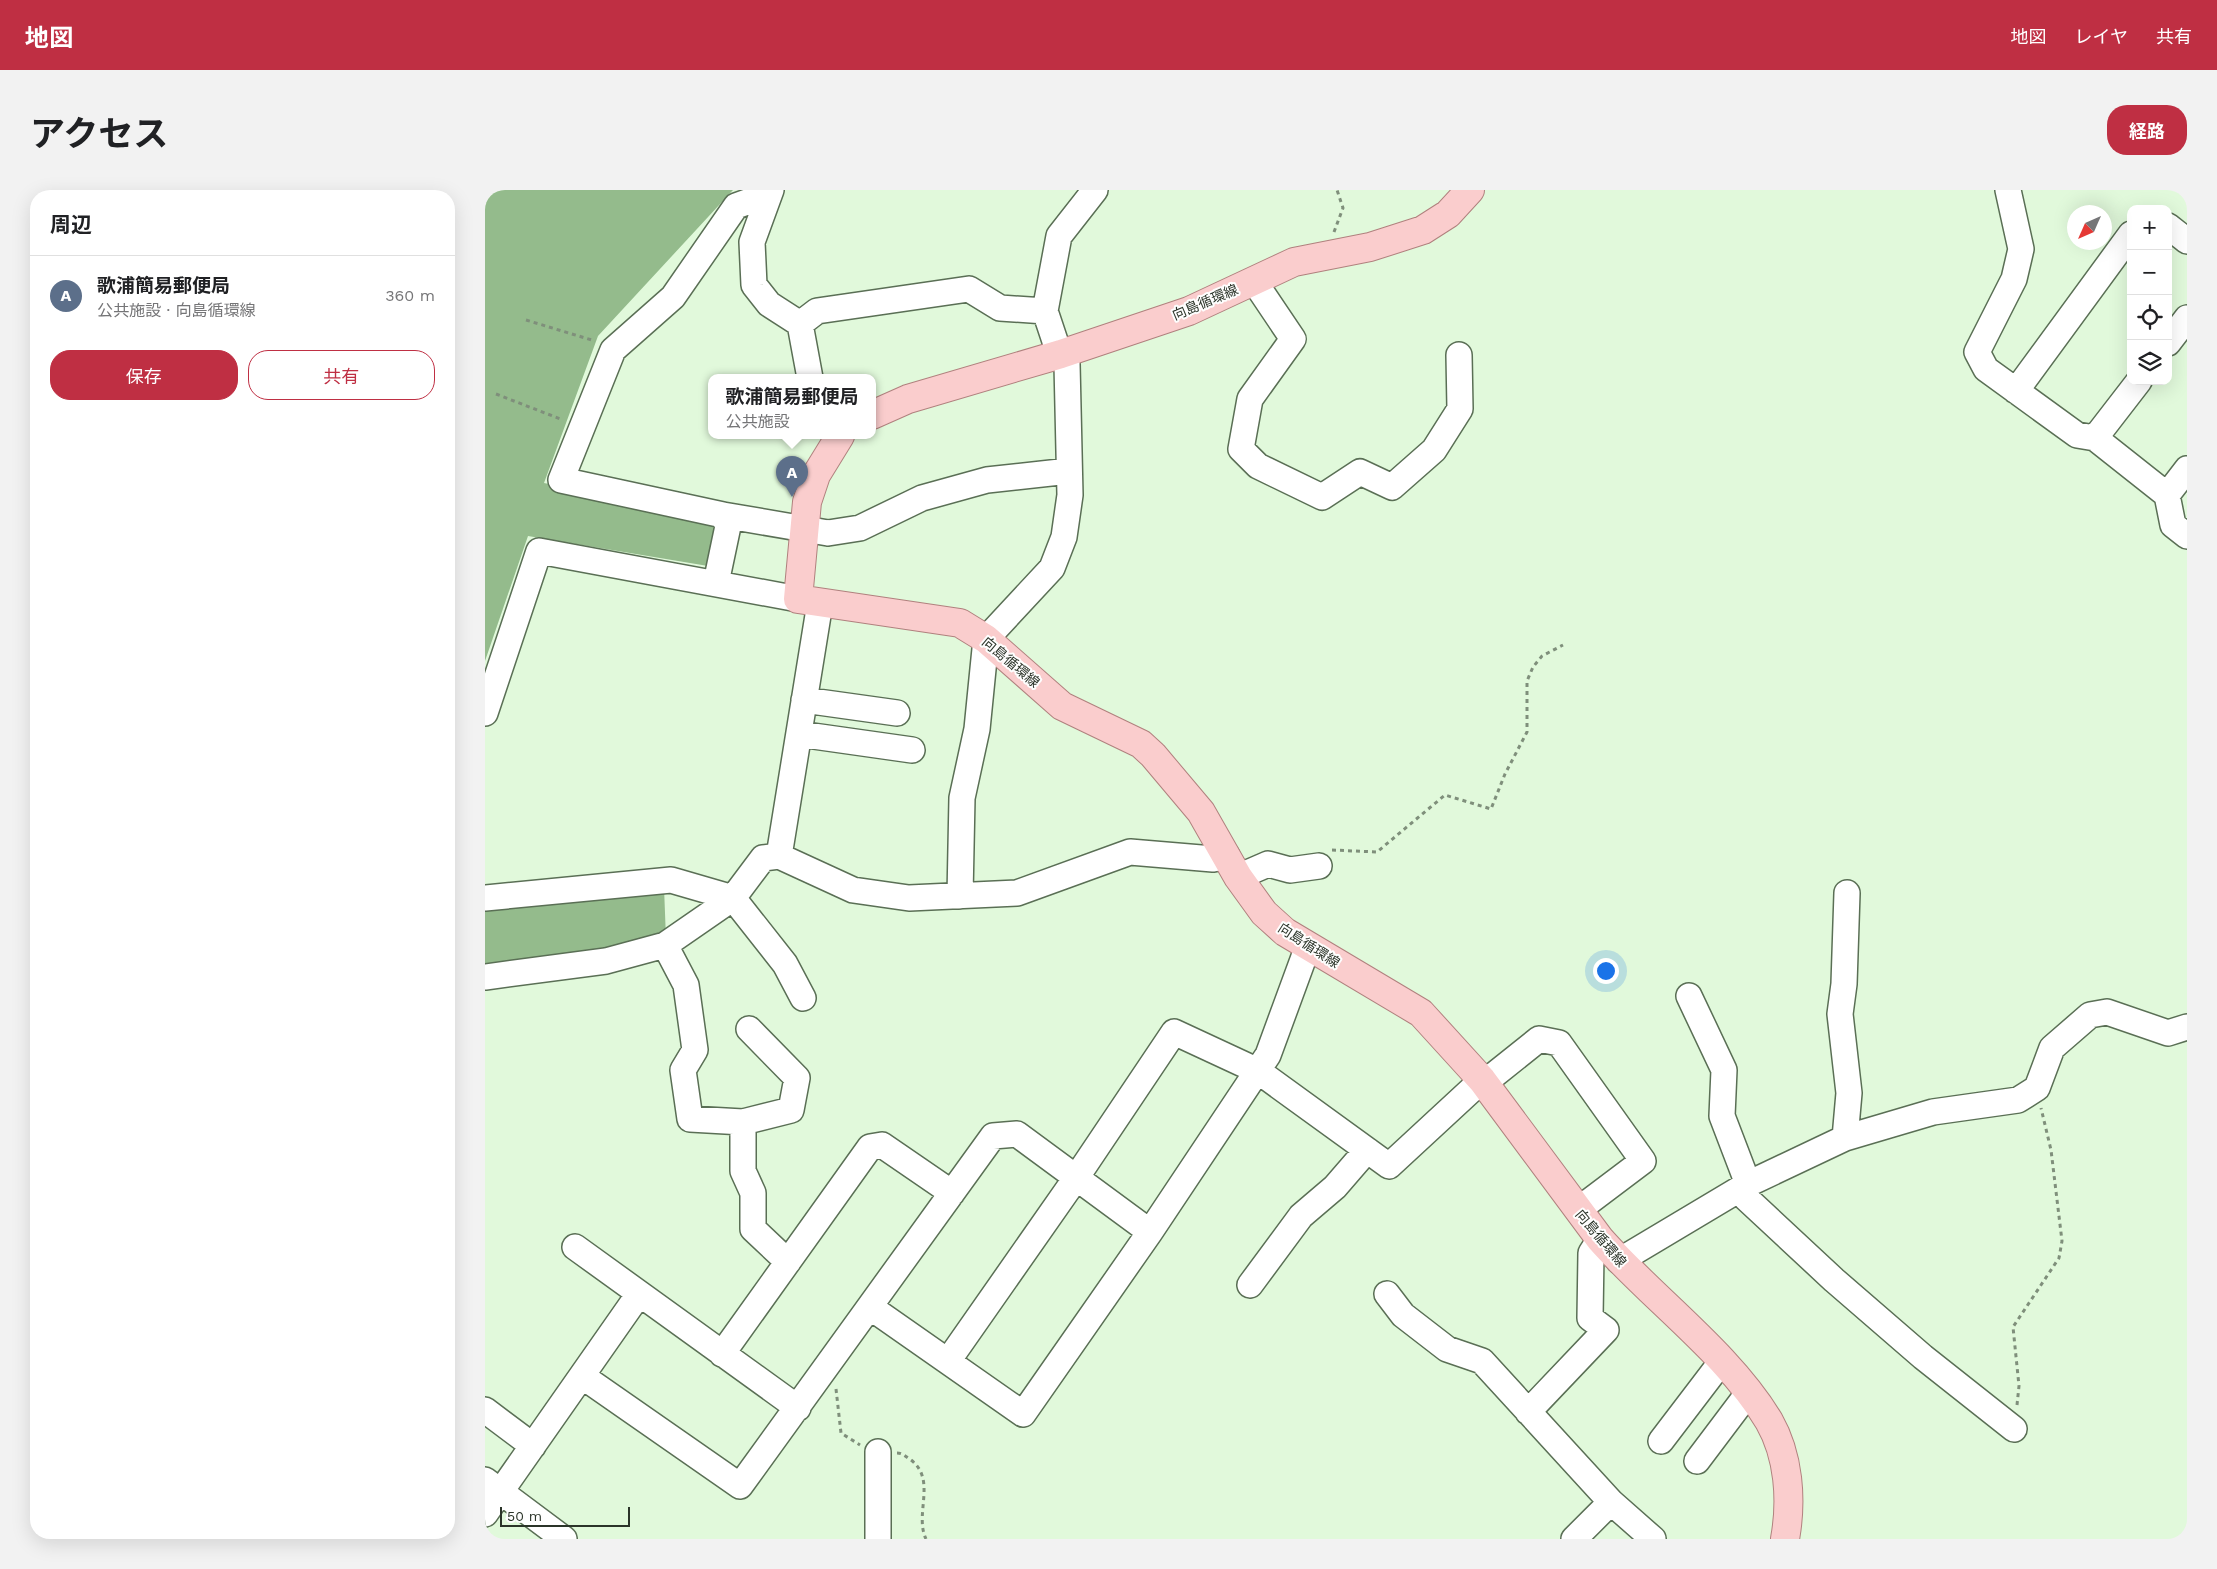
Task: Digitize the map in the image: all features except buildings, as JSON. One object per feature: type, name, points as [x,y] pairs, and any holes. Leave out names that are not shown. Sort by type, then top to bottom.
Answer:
[{"type":"main road","name":"向島循環線","points":[[876,413],[908,399],[1061,354],[1189,311],[1294,262],[1370,247],[1423,230],[1448,214],[1470,190]]},
{"type":"main road","points":[[809,601],[805,530],[807,502],[816,475],[838,439]]},
{"type":"main road","name":"向島循環線","points":[[809,601],[959,623],[986,639],[1062,706],[1141,744],[1147,749],[1201,812],[1264,913],[1285,932],[1421,1013],[1482,1080],[1600,1240],[1619,1261],[1722,1361],[1749,1392],[1769,1422],[1784,1459],[1790,1492],[1785,1539]]},
{"type":"street","points":[[960,896],[962,798],[977,729],[986,639],[1051,568],[1064,536],[1070,495],[1067,364],[1061,354],[1045,311],[1059,236],[1095,190]]},
{"type":"street","points":[[2008,190],[2021,249],[2014,279],[1977,352],[1986,369],[2077,435],[2095,438],[2167,496],[2173,525],[2187,536]]},
{"type":"street","points":[[769,196],[752,242],[754,285],[769,304],[800,324],[809,374]]},
{"type":"street","points":[[769,196],[736,206],[673,297],[613,350],[561,480],[723,515],[805,530],[828,532],[860,528],[922,498],[987,480],[1069,471]]},
{"type":"street","points":[[2172,229],[2187,240]]},
{"type":"street","points":[[2016,391],[2127,239]]},
{"type":"street","points":[[1254,281],[1293,340],[1250,399],[1241,449],[1258,466],[1322,497],[1360,472],[1392,487],[1433,450],[1460,409],[1459,355]]},
{"type":"street","points":[[800,324],[817,311],[969,289],[1000,308],[1045,311]]},
{"type":"street","points":[[2170,340],[2187,318]]},
{"type":"street","points":[[2095,438],[2136,385]]},
{"type":"street","points":[[2167,496],[2187,469]]},
{"type":"street","points":[[716,583],[728,526],[723,515]]},
{"type":"street","points":[[485,713],[539,551],[809,601],[804,700],[779,856]]},
{"type":"street","points":[[804,700],[897,713]]},
{"type":"street","points":[[799,734],[912,750]]},
{"type":"street","points":[[485,976],[606,961],[665,945],[733,898],[763,858],[779,856],[853,890],[909,898],[1017,893],[1131,852],[1213,859],[1233,866],[1267,864],[1290,870],[1325,858]]},
{"type":"street","points":[[485,898],[671,880],[733,898],[785,964],[803,998]]},
{"type":"street","points":[[1845,1138],[1849,1093],[1840,1014],[1844,984],[1847,893]]},
{"type":"street","points":[[665,945],[687,986],[695,1050],[683,1070],[690,1119],[743,1122],[791,1110],[797,1078],[749,1029]]},
{"type":"street","points":[[870,1307],[1023,1414],[1150,1232],[1268,1055],[1308,946]]},
{"type":"street","points":[[1689,996],[1724,1070],[1722,1116],[1748,1184],[1746,1198],[1834,1280],[1923,1357],[2015,1428]]},
{"type":"street","points":[[1619,1261],[1748,1184],[1845,1138],[1933,1112],[2019,1100],[2037,1088],[2052,1048],[2090,1015],[2107,1012],[2168,1033],[2187,1027]]},
{"type":"street","points":[[948,1361],[1076,1178],[1174,1032],[1258,1071],[1389,1166],[1482,1080],[1495,1075],[1539,1038],[1559,1043],[1643,1161],[1578,1210]]},
{"type":"street","points":[[743,1122],[743,1171],[753,1193],[753,1230],[787,1262]]},
{"type":"street","points":[[582,1376],[740,1486],[993,1136],[1017,1134],[1150,1232]]},
{"type":"street","points":[[722,1354],[870,1147],[882,1145],[952,1193]]},
{"type":"street","points":[[1251,1285],[1301,1216],[1335,1187],[1367,1150]]},
{"type":"street","points":[[1528,1412],[1606,1330],[1590,1318],[1591,1253],[1600,1240]]},
{"type":"street","points":[[575,1247],[798,1408]]},
{"type":"street","points":[[485,1514],[493,1486],[533,1446],[639,1294]]},
{"type":"street","points":[[1387,1294],[1403,1315],[1447,1349],[1481,1361],[1611,1502],[1653,1539]]},
{"type":"street","points":[[1661,1441],[1722,1361]]},
{"type":"street","points":[[1697,1461],[1749,1392]]},
{"type":"street","points":[[485,1410],[533,1446]]},
{"type":"street","points":[[878,1452],[878,1539]]},
{"type":"street","points":[[493,1486],[564,1539]]},
{"type":"street","points":[[1574,1539],[1611,1502]]},
{"type":"path","points":[[1333,234],[1343,208],[1337,190]]},
{"type":"path","points":[[526,320],[609,346],[613,350]]},
{"type":"path","points":[[496,394],[569,422]]},
{"type":"path","points":[[1325,858],[1377,852],[1445,795],[1491,809],[1505,774],[1527,732],[1527,681],[1533,667],[1542,656],[1563,645]]},
{"type":"path","points":[[2015,1428],[2019,1386],[2013,1327],[2059,1258],[2062,1241],[2051,1150],[2037,1088]]},
{"type":"shaded area","points":[[485,190],[733,190],[598,336],[544,483],[718,519],[708,566],[528,536],[485,661]]},
{"type":"shaded area","points":[[664,887],[666,939],[602,955],[485,968],[485,908]]},
{"type":"place","name":"歌浦簡易郵便局","points":[[792,497]]}]
